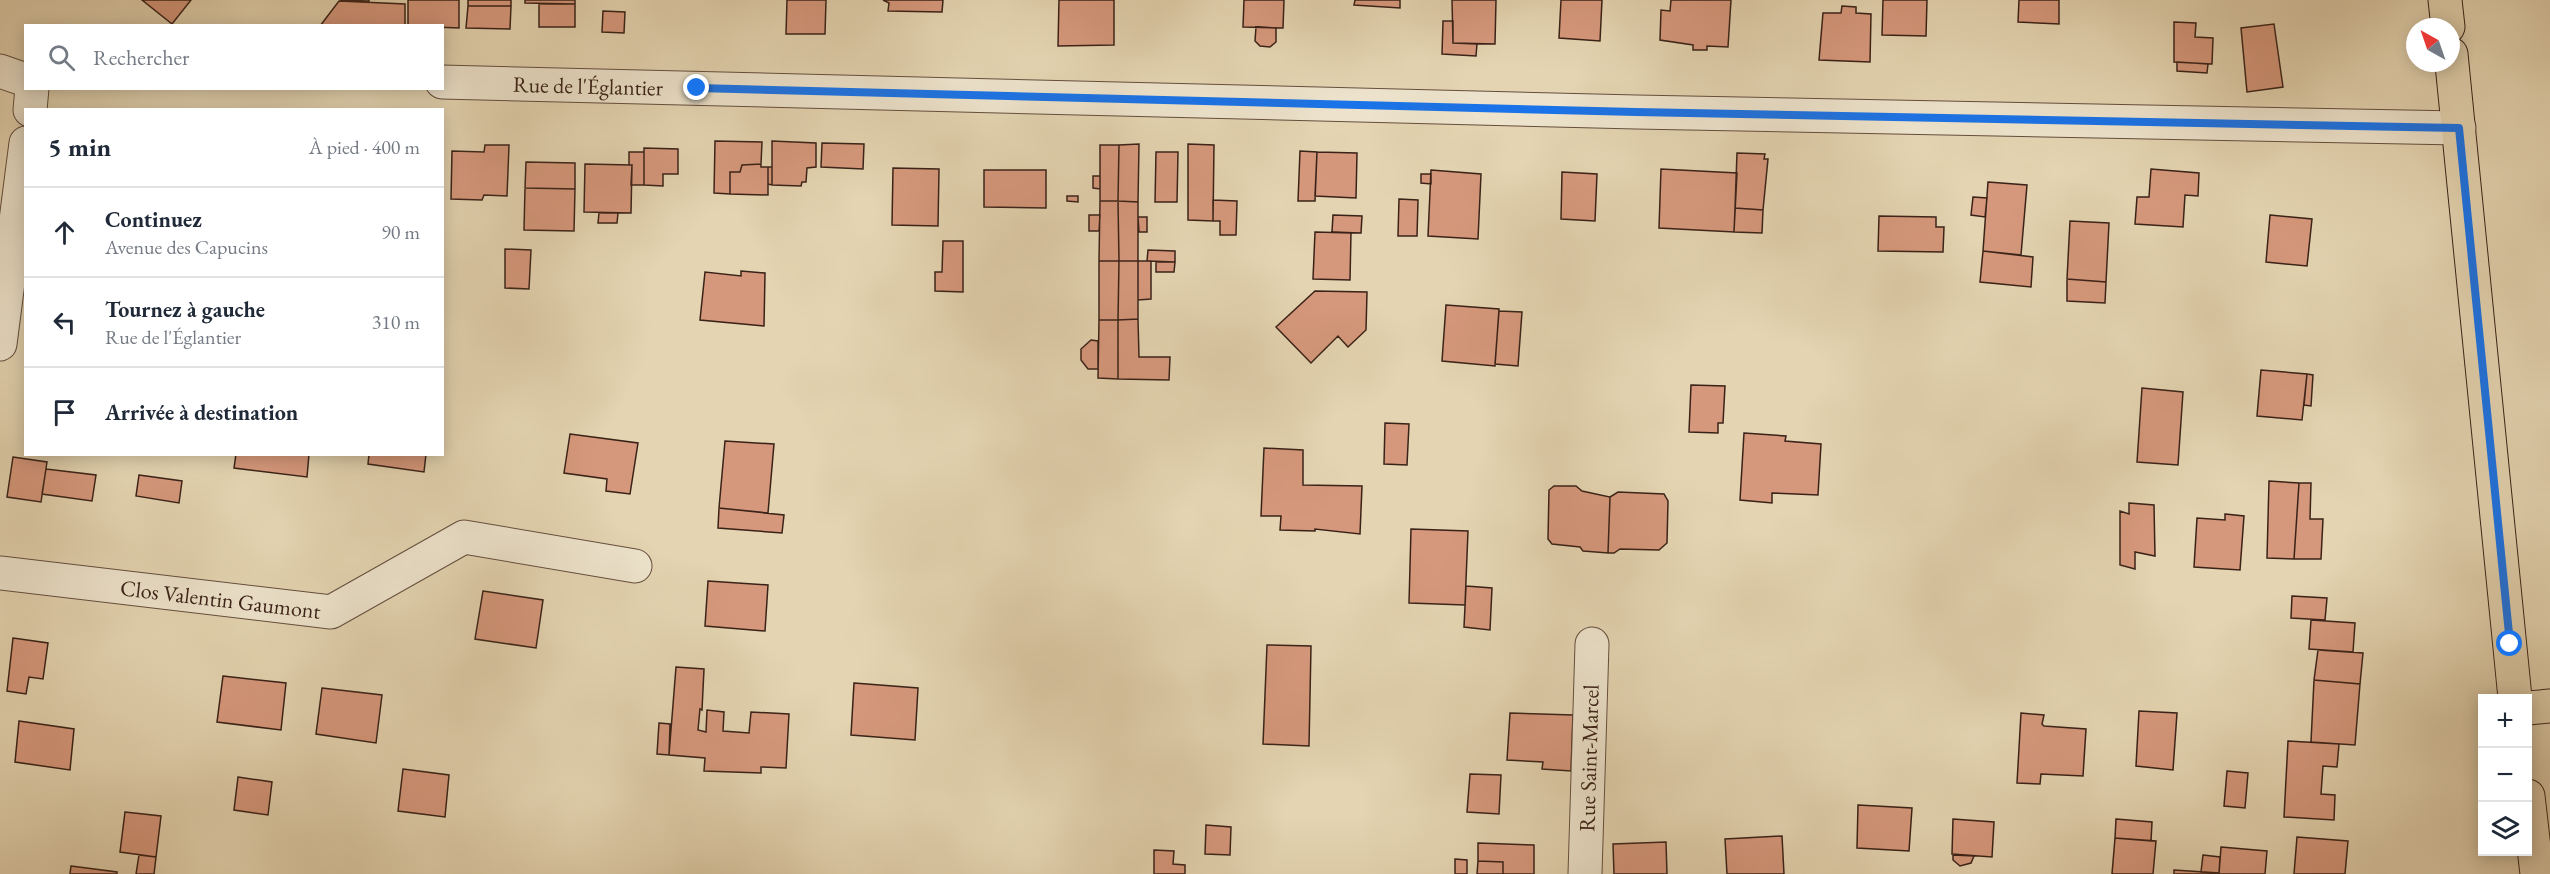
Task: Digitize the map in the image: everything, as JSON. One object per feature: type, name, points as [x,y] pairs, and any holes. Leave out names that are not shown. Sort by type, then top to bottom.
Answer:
[{"type":"main road","points":[[2445,0],[2447,18]]},
{"type":"main road","points":[[2453,72],[2515,694]]},
{"type":"main road","points":[[2532,708],[2550,706]]},
{"type":"main road","points":[[2532,805],[2550,789]]},
{"type":"main road","points":[[2532,833],[2537,874]]},
{"type":"street","points":[[0,71],[24,79]]},
{"type":"street","name":"Rue de l'Églantier","points":[[444,81],[1660,112],[2459,128]]},
{"type":"street","points":[[30,108],[32,90]]},
{"type":"street","points":[[0,344],[24,158]]},
{"type":"street","name":"Clos Valentin Gaumont","points":[[0,573],[331,612],[464,537],[635,566]]},
{"type":"street","name":"Rue Saint-Marcel","points":[[1585,874],[1592,644]]},
{"type":"building","points":[[142,0],[191,0],[172,24]]},
{"type":"building","points":[[340,0],[369,0],[369,2]]},
{"type":"building","points":[[408,0],[459,0],[459,28],[444,27],[444,24],[408,24]]},
{"type":"building","points":[[468,0],[511,0],[511,6],[468,6]]},
{"type":"building","points":[[525,0],[575,0],[575,4],[525,3]]},
{"type":"building","points":[[787,0],[826,0],[825,34],[786,34]]},
{"type":"building","points":[[883,0],[943,0],[942,12],[888,11],[889,3]]},
{"type":"building","points":[[1059,0],[1114,0],[1114,45],[1058,46]]},
{"type":"building","points":[[1244,0],[1284,0],[1283,28],[1243,27]]},
{"type":"building","points":[[1355,0],[1400,0],[1400,8],[1354,5]]},
{"type":"building","points":[[1452,0],[1496,0],[1495,44],[1453,43]]},
{"type":"building","points":[[1561,0],[1602,0],[1600,41],[1559,38]]},
{"type":"building","points":[[1671,0],[1731,0],[1728,47],[1707,46],[1707,50],[1693,50],[1693,45],[1660,40],[1661,10],[1670,11]]},
{"type":"building","points":[[1883,0],[1927,0],[1926,36],[1882,35]]},
{"type":"building","points":[[2019,0],[2059,0],[2059,24],[2018,22]]},
{"type":"building","points":[[339,1],[405,4],[405,24],[322,24]]},
{"type":"building","points":[[539,4],[575,4],[575,27],[539,27]]},
{"type":"building","points":[[468,6],[511,6],[510,29],[466,28]]},
{"type":"building","points":[[1842,6],[1856,7],[1856,13],[1871,14],[1870,62],[1819,60],[1823,13],[1841,13]]},
{"type":"building","points":[[603,11],[625,12],[624,33],[602,32]]},
{"type":"building","points":[[1443,21],[1453,21],[1453,43],[1477,44],[1476,56],[1442,54]]},
{"type":"building","points":[[2174,22],[2196,23],[2195,37],[2213,38],[2212,64],[2174,62]]},
{"type":"building","points":[[2274,24],[2283,87],[2247,92],[2241,28]]},
{"type":"building","points":[[1256,27],[1276,28],[1276,42],[1270,47],[1260,46],[1255,41]]},
{"type":"building","points":[[2177,62],[2208,64],[2207,73],[2177,71]]},
{"type":"building","points":[[715,141],[762,142],[761,164],[742,165],[740,172],[730,172],[730,194],[714,193]]},
{"type":"building","points":[[772,141],[816,143],[816,167],[807,168],[806,182],[802,182],[801,186],[772,185]]},
{"type":"building","points":[[822,143],[864,144],[863,169],[821,167]]},
{"type":"building","points":[[1139,144],[1138,202],[1118,201],[1119,145]]},
{"type":"building","points":[[1188,144],[1214,145],[1213,221],[1188,220]]},
{"type":"building","points":[[485,145],[509,145],[507,196],[484,195],[482,200],[451,199],[452,151],[484,152]]},
{"type":"building","points":[[1100,145],[1119,145],[1118,201],[1100,201]]},
{"type":"building","points":[[644,148],[678,149],[678,174],[663,174],[663,186],[644,185]]},
{"type":"building","points":[[1300,151],[1317,152],[1315,201],[1298,201]]},
{"type":"building","points":[[629,152],[644,152],[644,185],[631,185],[632,165],[629,165]]},
{"type":"building","points":[[1156,152],[1178,152],[1177,202],[1155,202]]},
{"type":"building","points":[[1317,152],[1357,153],[1356,198],[1315,196]]},
{"type":"building","points":[[1737,153],[1765,154],[1764,159],[1768,159],[1763,210],[1735,208]]},
{"type":"building","points":[[526,162],[575,163],[575,189],[525,188]]},
{"type":"building","points":[[585,164],[632,165],[631,213],[584,212]]},
{"type":"building","points":[[761,164],[761,167],[768,167],[768,195],[730,194],[730,172],[740,172],[742,165]]},
{"type":"building","points":[[768,167],[772,167],[772,185],[768,184]]},
{"type":"building","points":[[893,168],[939,169],[938,226],[892,225]]},
{"type":"building","points":[[1661,169],[1737,173],[1734,232],[1659,228]]},
{"type":"building","points":[[2151,169],[2199,173],[2198,196],[2185,195],[2183,227],[2135,224],[2137,197],[2149,197]]},
{"type":"building","points":[[984,170],[1046,170],[1046,208],[984,207]]},
{"type":"building","points":[[1431,170],[1481,174],[1478,239],[1428,236]]},
{"type":"building","points":[[1562,172],[1597,174],[1595,221],[1561,219]]},
{"type":"building","points":[[1421,174],[1431,174],[1431,184],[1421,183]]},
{"type":"building","points":[[1093,176],[1100,176],[1100,189],[1093,188]]},
{"type":"building","points":[[1988,182],[2027,185],[2021,255],[1983,251]]},
{"type":"building","points":[[525,188],[575,189],[574,231],[524,230]]},
{"type":"building","points":[[1067,196],[1078,196],[1078,202],[1067,201]]},
{"type":"building","points":[[1973,197],[1987,198],[1985,217],[1971,215]]},
{"type":"building","points":[[1399,199],[1418,200],[1417,236],[1398,236]]},
{"type":"building","points":[[1213,200],[1237,201],[1236,235],[1220,235],[1220,221],[1213,221]]},
{"type":"building","points":[[1100,201],[1118,201],[1119,261],[1099,261]]},
{"type":"building","points":[[1118,201],[1138,202],[1138,261],[1119,261]]},
{"type":"building","points":[[1735,208],[1763,210],[1762,233],[1734,232]]},
{"type":"building","points":[[599,213],[618,213],[617,223],[598,223]]},
{"type":"building","points":[[1089,215],[1100,215],[1099,231],[1089,231]]},
{"type":"building","points":[[1333,215],[1362,216],[1361,233],[1332,232]]},
{"type":"building","points":[[2270,215],[2312,219],[2307,266],[2266,262]]},
{"type":"building","points":[[1879,216],[1936,217],[1936,227],[1944,227],[1943,252],[1878,251]]},
{"type":"building","points":[[1138,217],[1147,217],[1147,232],[1139,232]]},
{"type":"building","points":[[2070,221],[2109,223],[2106,282],[2067,279]]},
{"type":"building","points":[[1315,232],[1351,233],[1350,280],[1313,279]]},
{"type":"building","points":[[943,241],[963,241],[963,292],[935,291],[935,272],[942,272]]},
{"type":"building","points":[[505,249],[531,250],[529,289],[505,288]]},
{"type":"building","points":[[1148,250],[1175,251],[1175,262],[1147,261]]},
{"type":"building","points":[[1983,251],[2033,257],[2031,287],[1980,282]]},
{"type":"building","points":[[1099,261],[1119,261],[1118,320],[1099,320]]},
{"type":"building","points":[[1119,261],[1138,261],[1138,319],[1118,320]]},
{"type":"building","points":[[1138,261],[1151,261],[1151,299],[1138,300]]},
{"type":"building","points":[[1156,262],[1175,262],[1174,272],[1156,272]]},
{"type":"building","points":[[741,271],[765,273],[764,326],[700,320],[705,272],[741,276]]},
{"type":"building","points":[[2067,279],[2106,282],[2105,303],[2067,301]]},
{"type":"building","points":[[1315,291],[1367,292],[1366,330],[1348,347],[1338,336],[1311,363],[1276,327]]},
{"type":"building","points":[[1446,305],[1499,309],[1495,366],[1442,361]]},
{"type":"building","points":[[1499,311],[1522,312],[1518,366],[1495,364]]},
{"type":"building","points":[[1138,319],[1139,357],[1170,357],[1169,380],[1118,379],[1118,320]]},
{"type":"building","points":[[1099,320],[1118,320],[1118,379],[1098,378]]},
{"type":"building","points":[[1091,340],[1098,341],[1098,369],[1088,369],[1081,360],[1081,349]]},
{"type":"building","points":[[2261,370],[2307,374],[2302,420],[2257,416]]},
{"type":"building","points":[[2307,374],[2313,375],[2311,406],[2304,405]]},
{"type":"building","points":[[1691,385],[1725,386],[1723,423],[1718,423],[1718,433],[1689,432]]},
{"type":"building","points":[[2142,388],[2183,392],[2178,465],[2137,462]]},
{"type":"building","points":[[1385,423],[1409,424],[1407,465],[1384,464]]},
{"type":"building","points":[[1744,433],[1786,436],[1785,441],[1821,444],[1818,495],[1772,493],[1772,503],[1740,500]]},
{"type":"building","points":[[570,434],[638,443],[630,494],[606,491],[607,479],[564,473]]},
{"type":"building","points":[[725,441],[774,444],[768,513],[719,508]]},
{"type":"building","points":[[1264,448],[1303,450],[1303,485],[1362,486],[1360,534],[1315,529],[1315,531],[1280,530],[1281,516],[1261,516]]},
{"type":"building","points":[[236,456],[309,456],[307,477],[234,468]]},
{"type":"building","points":[[369,456],[426,456],[424,472],[368,464]]},
{"type":"building","points":[[13,457],[47,462],[41,502],[7,497]]},
{"type":"building","points":[[46,469],[96,475],[92,501],[42,494]]},
{"type":"building","points":[[139,475],[182,481],[179,503],[136,496]]},
{"type":"building","points":[[2269,481],[2299,483],[2294,559],[2267,558]]},
{"type":"building","points":[[2299,483],[2311,483],[2310,519],[2323,519],[2321,559],[2294,559]]},
{"type":"building","points":[[1554,486],[1576,486],[1582,491],[1610,497],[1608,553],[1583,551],[1580,547],[1552,544],[1548,539],[1549,490]]},
{"type":"building","points":[[1618,492],[1664,494],[1668,501],[1667,543],[1659,550],[1620,549],[1614,553],[1608,553],[1610,497]]},
{"type":"building","points":[[2129,503],[2154,505],[2155,556],[2135,552],[2135,569],[2120,565],[2120,511],[2129,514]]},
{"type":"building","points":[[719,508],[784,515],[782,533],[718,528]]},
{"type":"building","points":[[2225,514],[2244,516],[2240,570],[2194,567],[2197,518],[2225,520]]},
{"type":"building","points":[[1411,529],[1468,531],[1465,605],[1409,603]]},
{"type":"building","points":[[708,581],[768,585],[765,631],[705,626]]},
{"type":"building","points":[[1466,586],[1492,588],[1490,630],[1464,627]]},
{"type":"building","points":[[483,591],[543,600],[536,648],[475,639]]},
{"type":"building","points":[[2292,596],[2327,598],[2325,620],[2291,618]]},
{"type":"building","points":[[2311,620],[2355,623],[2353,652],[2309,649]]},
{"type":"building","points":[[13,638],[48,643],[43,679],[29,677],[26,694],[7,691]]},
{"type":"building","points":[[1267,645],[1311,646],[1309,746],[1263,744]]},
{"type":"building","points":[[2318,650],[2363,653],[2360,684],[2314,680]]},
{"type":"building","points":[[676,667],[704,669],[702,710],[700,709],[698,730],[706,732],[707,710],[724,712],[723,731],[749,733],[751,712],[789,714],[786,768],[761,767],[761,773],[704,771],[705,758],[669,755]]},
{"type":"building","points":[[223,676],[286,683],[281,730],[217,722]]},
{"type":"building","points":[[2314,680],[2360,684],[2355,745],[2311,742]]},
{"type":"building","points":[[854,683],[918,688],[915,740],[851,735]]},
{"type":"building","points":[[322,688],[382,695],[376,743],[316,734]]},
{"type":"building","points":[[2139,711],[2177,713],[2173,770],[2136,766]]},
{"type":"building","points":[[1510,713],[1573,715],[1571,771],[1542,769],[1543,762],[1507,760]]},
{"type":"building","points":[[2021,713],[2044,715],[2042,724],[2044,726],[2086,729],[2083,776],[2041,774],[2040,784],[2017,783]]},
{"type":"building","points":[[19,721],[74,729],[70,770],[15,762]]},
{"type":"building","points":[[659,723],[670,724],[669,755],[657,754]]},
{"type":"building","points":[[2288,741],[2339,744],[2337,767],[2323,766],[2321,794],[2335,795],[2334,820],[2284,817]]},
{"type":"building","points":[[403,769],[449,775],[445,817],[398,811]]},
{"type":"building","points":[[2227,771],[2248,773],[2245,808],[2224,806]]},
{"type":"building","points":[[1470,774],[1501,775],[1499,814],[1467,812]]},
{"type":"building","points":[[238,777],[272,782],[268,815],[234,810]]},
{"type":"building","points":[[1858,805],[1912,808],[1909,851],[1857,848]]},
{"type":"building","points":[[125,812],[161,816],[156,857],[120,852]]},
{"type":"building","points":[[1953,819],[1994,822],[1992,857],[1952,854]]},
{"type":"building","points":[[2116,819],[2152,822],[2151,841],[2115,838]]},
{"type":"building","points":[[1206,825],[1231,827],[1230,855],[1205,854]]},
{"type":"building","points":[[1782,836],[1784,874],[1727,874],[1725,839]]},
{"type":"building","points":[[2297,837],[2348,841],[2345,874],[2294,874]]},
{"type":"building","points":[[2115,838],[2156,841],[2153,874],[2112,874]]},
{"type":"building","points":[[1666,842],[1667,874],[1614,874],[1613,844]]},
{"type":"building","points":[[1478,843],[1534,845],[1534,874],[1503,874],[1503,862],[1478,861]]},
{"type":"building","points":[[2221,847],[2267,851],[2265,874],[2219,874]]},
{"type":"building","points":[[1154,850],[1174,851],[1173,864],[1185,865],[1185,874],[1154,874]]},
{"type":"building","points":[[139,855],[156,857],[154,874],[136,874]]},
{"type":"building","points":[[1953,855],[1974,856],[1971,863],[1960,866],[1953,860]]},
{"type":"building","points":[[2203,855],[2220,857],[2219,873],[2201,872]]},
{"type":"building","points":[[1455,859],[1467,860],[1467,874],[1455,874]]},
{"type":"building","points":[[1478,861],[1503,862],[1503,874],[1477,874]]},
{"type":"building","points":[[71,866],[117,872],[117,874],[70,874]]},
{"type":"building","points":[[2174,870],[2219,873],[2219,874],[2174,874]]},
{"type":"route","points":[[697,88],[1636,112],[2459,128],[2510,644]]}]
